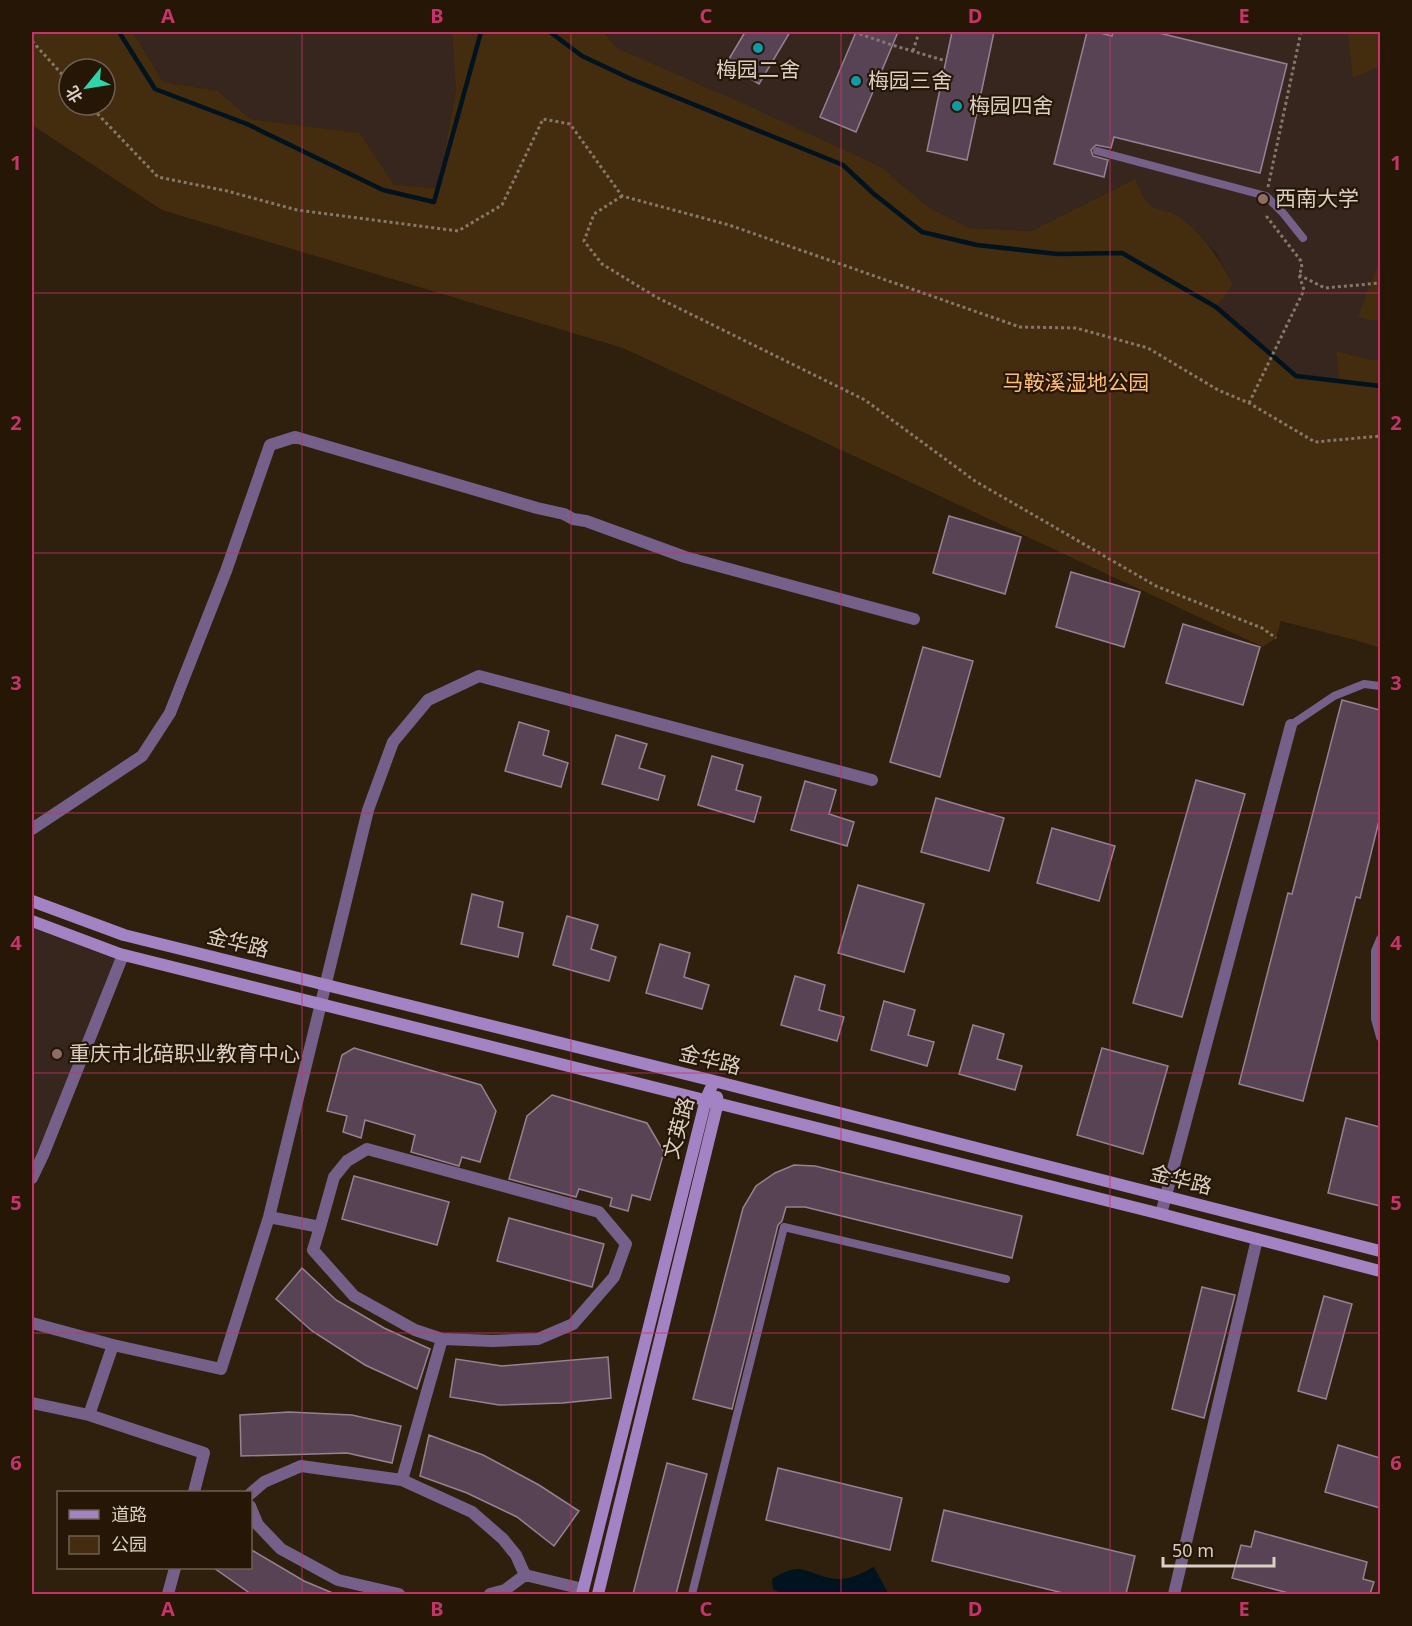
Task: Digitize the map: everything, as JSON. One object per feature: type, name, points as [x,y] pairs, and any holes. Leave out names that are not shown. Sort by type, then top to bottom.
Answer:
[{"type":"main road","name":"金华路","points":[[32,901],[124,935],[714,1081],[1380,1251]]},
{"type":"main road","name":"金华路","points":[[32,921],[123,955],[712,1101],[1380,1271]]},
{"type":"main road","name":"文英路","points":[[598,1594],[712,1101],[714,1081]]},
{"type":"main road","name":"文英路","points":[[583,1592],[712,1101]]},
{"type":"street","points":[[32,829],[142,756],[170,713],[226,571],[270,445],[295,437],[564,514],[685,557],[914,619]]},
{"type":"street","points":[[32,1323],[113,1345],[221,1369],[269,1217],[368,810],[393,742],[428,700],[479,676],[872,780]]},
{"type":"street","points":[[1161,1214],[1291,725]]},
{"type":"street","points":[[32,1178],[123,955]]},
{"type":"street","points":[[368,1149],[599,1212],[626,1244],[614,1277],[573,1324],[538,1339],[493,1341],[442,1339],[415,1330],[354,1296],[313,1250],[320,1227],[334,1177],[347,1161],[368,1149]]},
{"type":"street","points":[[269,1217],[320,1227]]},
{"type":"street","points":[[1174,1594],[1257,1239]]},
{"type":"street","points":[[402,1480],[442,1339]]},
{"type":"street","points":[[89,1415],[113,1345]]},
{"type":"street","points":[[32,1403],[89,1415],[204,1453],[194,1491]]},
{"type":"street","points":[[252,1492],[264,1482],[301,1466],[402,1480],[472,1512],[503,1539],[516,1555],[525,1575],[583,1592]]},
{"type":"street","points":[[252,1511],[258,1525],[280,1549],[338,1580],[399,1594]]},
{"type":"street","points":[[168,1594],[175,1569]]},
{"type":"street","points":[[489,1594],[504,1590],[525,1575]]},
{"type":"lane","points":[[1097,151],[1266,196],[1303,238]]},
{"type":"lane","points":[[1291,725],[1334,696],[1364,684],[1380,686]]},
{"type":"lane","points":[[1380,939],[1375,951],[1375,1019],[1380,1037]]},
{"type":"lane","points":[[692,1594],[784,1227],[1006,1279]]},
{"type":"path","points":[[854,32],[946,61]]},
{"type":"path","points":[[913,51],[919,32]]},
{"type":"path","points":[[1249,403],[1289,325],[1304,290],[1299,275],[1302,268],[1301,261],[1268,217],[1266,196],[1301,32]]},
{"type":"path","points":[[32,41],[57,69]]},
{"type":"path","points":[[100,117],[158,177],[227,191],[297,210],[458,231],[502,205],[543,118],[570,124],[622,196],[729,225],[1020,327],[1076,328],[1148,348],[1218,390],[1249,403],[1315,442],[1380,436]]},
{"type":"path","points":[[622,196],[594,214],[584,241],[602,264],[656,297],[865,400],[975,481],[1156,586],[1262,628],[1276,638]]},
{"type":"path","points":[[1299,275],[1325,288],[1380,283]]},
{"type":"shaded area","points":[[133,32],[452,32],[456,88],[438,188],[394,185],[360,133],[250,119],[218,91],[163,82]]},
{"type":"shaded area","name":"西南大学","points":[[604,32],[1380,32],[1380,258],[1359,316],[1380,322],[1380,358],[1372,360],[1336,351],[1339,381],[1296,376],[1216,307],[1233,284],[1217,254],[1177,215],[1152,208],[1135,179],[1031,231],[969,228],[929,208],[881,167],[617,48]]},
{"type":"shaded area","name":"重庆市北碚职业教育中心","points":[[32,921],[120,954],[32,1178]]},
{"type":"green space","name":"马鞍溪湿地公园","points":[[32,32],[133,32],[163,82],[218,91],[250,119],[360,133],[394,185],[438,188],[456,89],[452,32],[604,32],[617,48],[881,167],[929,208],[969,228],[1031,231],[1135,179],[1152,207],[1176,215],[1187,223],[1203,238],[1222,265],[1233,284],[1216,307],[1296,376],[1339,381],[1336,351],[1372,360],[1380,358],[1380,648],[1281,621],[1276,638],[1263,647],[623,348],[162,210],[32,125]]},
{"type":"green space","points":[[1348,32],[1380,32],[1380,66],[1353,78]]},
{"type":"green space","points":[[1380,259],[1380,322],[1358,317]]},
{"type":"water","points":[[874,1567],[888,1593],[782,1594],[773,1589],[772,1579],[792,1570],[806,1570],[828,1578],[843,1579]]},
{"type":"building","name":"梅园二舍","points":[[745,32],[790,32],[759,84],[726,64]]},
{"type":"building","name":"梅园三舍","points":[[856,32],[898,32],[856,132],[820,117]]},
{"type":"building","name":"梅园四舍","points":[[952,32],[994,32],[967,160],[927,151]]},
{"type":"building","points":[[1087,32],[1112,36],[1113,32],[1155,32],[1287,64],[1260,173],[1114,137],[1111,148],[1096,145],[1091,150],[1093,156],[1108,160],[1104,177],[1054,164]]},
{"type":"building","points":[[949,516],[1021,537],[1005,594],[933,573]]},
{"type":"building","points":[[1071,572],[1140,592],[1124,647],[1056,627]]},
{"type":"building","points":[[1183,624],[1260,647],[1243,705],[1166,683]]},
{"type":"building","points":[[923,647],[973,661],[940,777],[890,762]]},
{"type":"building","points":[[1342,700],[1380,710],[1380,817],[1360,898],[1356,897],[1303,1101],[1239,1084],[1288,893],[1292,894]]},
{"type":"building","points":[[519,722],[549,731],[543,755],[568,763],[561,787],[505,771]]},
{"type":"building","points":[[616,735],[647,744],[639,768],[665,776],[658,800],[602,784]]},
{"type":"building","points":[[712,756],[743,765],[736,790],[761,797],[754,822],[698,805]]},
{"type":"building","points":[[1196,780],[1245,794],[1182,1017],[1133,1003]]},
{"type":"building","points":[[805,781],[836,790],[829,814],[854,822],[847,846],[791,830]]},
{"type":"building","points":[[936,798],[1004,818],[989,871],[921,852]]},
{"type":"building","points":[[1052,828],[1115,846],[1099,901],[1037,883]]},
{"type":"building","points":[[858,885],[924,904],[904,972],[838,953]]},
{"type":"building","points":[[472,894],[503,902],[498,927],[523,933],[518,957],[461,944]]},
{"type":"building","points":[[567,916],[598,925],[591,949],[616,957],[609,981],[553,965]]},
{"type":"building","points":[[660,944],[690,953],[684,977],[709,985],[702,1009],[646,993]]},
{"type":"building","points":[[795,976],[825,985],[819,1010],[844,1017],[837,1041],[781,1025]]},
{"type":"building","points":[[884,1001],[915,1010],[908,1035],[934,1042],[927,1066],[871,1050]]},
{"type":"building","points":[[973,1025],[1004,1034],[997,1059],[1022,1066],[1015,1090],[959,1074]]},
{"type":"building","points":[[354,1048],[481,1085],[496,1111],[480,1162],[462,1157],[459,1166],[411,1152],[415,1135],[365,1120],[361,1138],[343,1132],[347,1116],[327,1111],[342,1055]]},
{"type":"building","points":[[1102,1048],[1168,1066],[1143,1154],[1077,1135]]},
{"type":"building","points":[[552,1095],[647,1123],[664,1152],[650,1200],[632,1195],[628,1211],[610,1206],[612,1198],[579,1189],[576,1197],[509,1179],[527,1116]]},
{"type":"building","points":[[1346,1118],[1380,1127],[1380,1206],[1328,1193]]},
{"type":"building","points":[[794,1165],[815,1166],[1022,1216],[1012,1258],[805,1207],[786,1207],[782,1221],[778,1225],[732,1409],[693,1399],[743,1208],[756,1186],[775,1173]]},
{"type":"building","points":[[354,1176],[449,1202],[437,1245],[342,1219]]},
{"type":"building","points":[[509,1218],[604,1244],[592,1287],[497,1261]]},
{"type":"building","points":[[302,1268],[336,1300],[384,1328],[430,1349],[417,1389],[365,1365],[312,1331],[276,1299]]},
{"type":"building","points":[[1202,1287],[1235,1295],[1204,1418],[1172,1409]]},
{"type":"building","points":[[1324,1296],[1352,1304],[1326,1399],[1298,1391]]},
{"type":"building","points":[[608,1357],[611,1398],[563,1403],[499,1405],[450,1397],[456,1359],[502,1366]]},
{"type":"building","points":[[289,1412],[352,1415],[401,1426],[392,1463],[347,1453],[241,1456],[240,1415]]},
{"type":"building","points":[[429,1435],[483,1455],[539,1485],[579,1511],[554,1546],[517,1517],[467,1493],[420,1476]]},
{"type":"building","points":[[1338,1445],[1380,1458],[1380,1508],[1325,1492]]},
{"type":"building","points":[[667,1463],[707,1474],[676,1594],[633,1594]]},
{"type":"building","points":[[778,1468],[902,1498],[890,1550],[766,1520]]},
{"type":"building","points":[[944,1510],[1135,1556],[1126,1594],[1067,1594],[932,1561]]},
{"type":"building","points":[[1255,1531],[1367,1562],[1363,1579],[1374,1582],[1370,1594],[1292,1594],[1232,1578],[1241,1545],[1251,1547]]},
{"type":"building","points":[[252,1550],[304,1581],[335,1594],[251,1594],[215,1569],[252,1569]]},
{"type":"waterway","points":[[119,32],[155,89],[247,124],[383,190],[434,202],[481,32]]},
{"type":"waterway","points":[[550,32],[582,56],[631,79],[843,165],[874,194],[922,232],[977,245],[1057,254],[1122,253],[1216,307],[1296,376],[1380,386]]},
{"type":"place","name":"梅园二舍","points":[[758,48]]},
{"type":"place","name":"梅园三舍","points":[[856,81]]},
{"type":"place","name":"梅园四舍","points":[[957,106]]},
{"type":"place","name":"西南大学","points":[[1263,199]]},
{"type":"place","name":"重庆市北碚职业教育中心","points":[[57,1054]]}]
